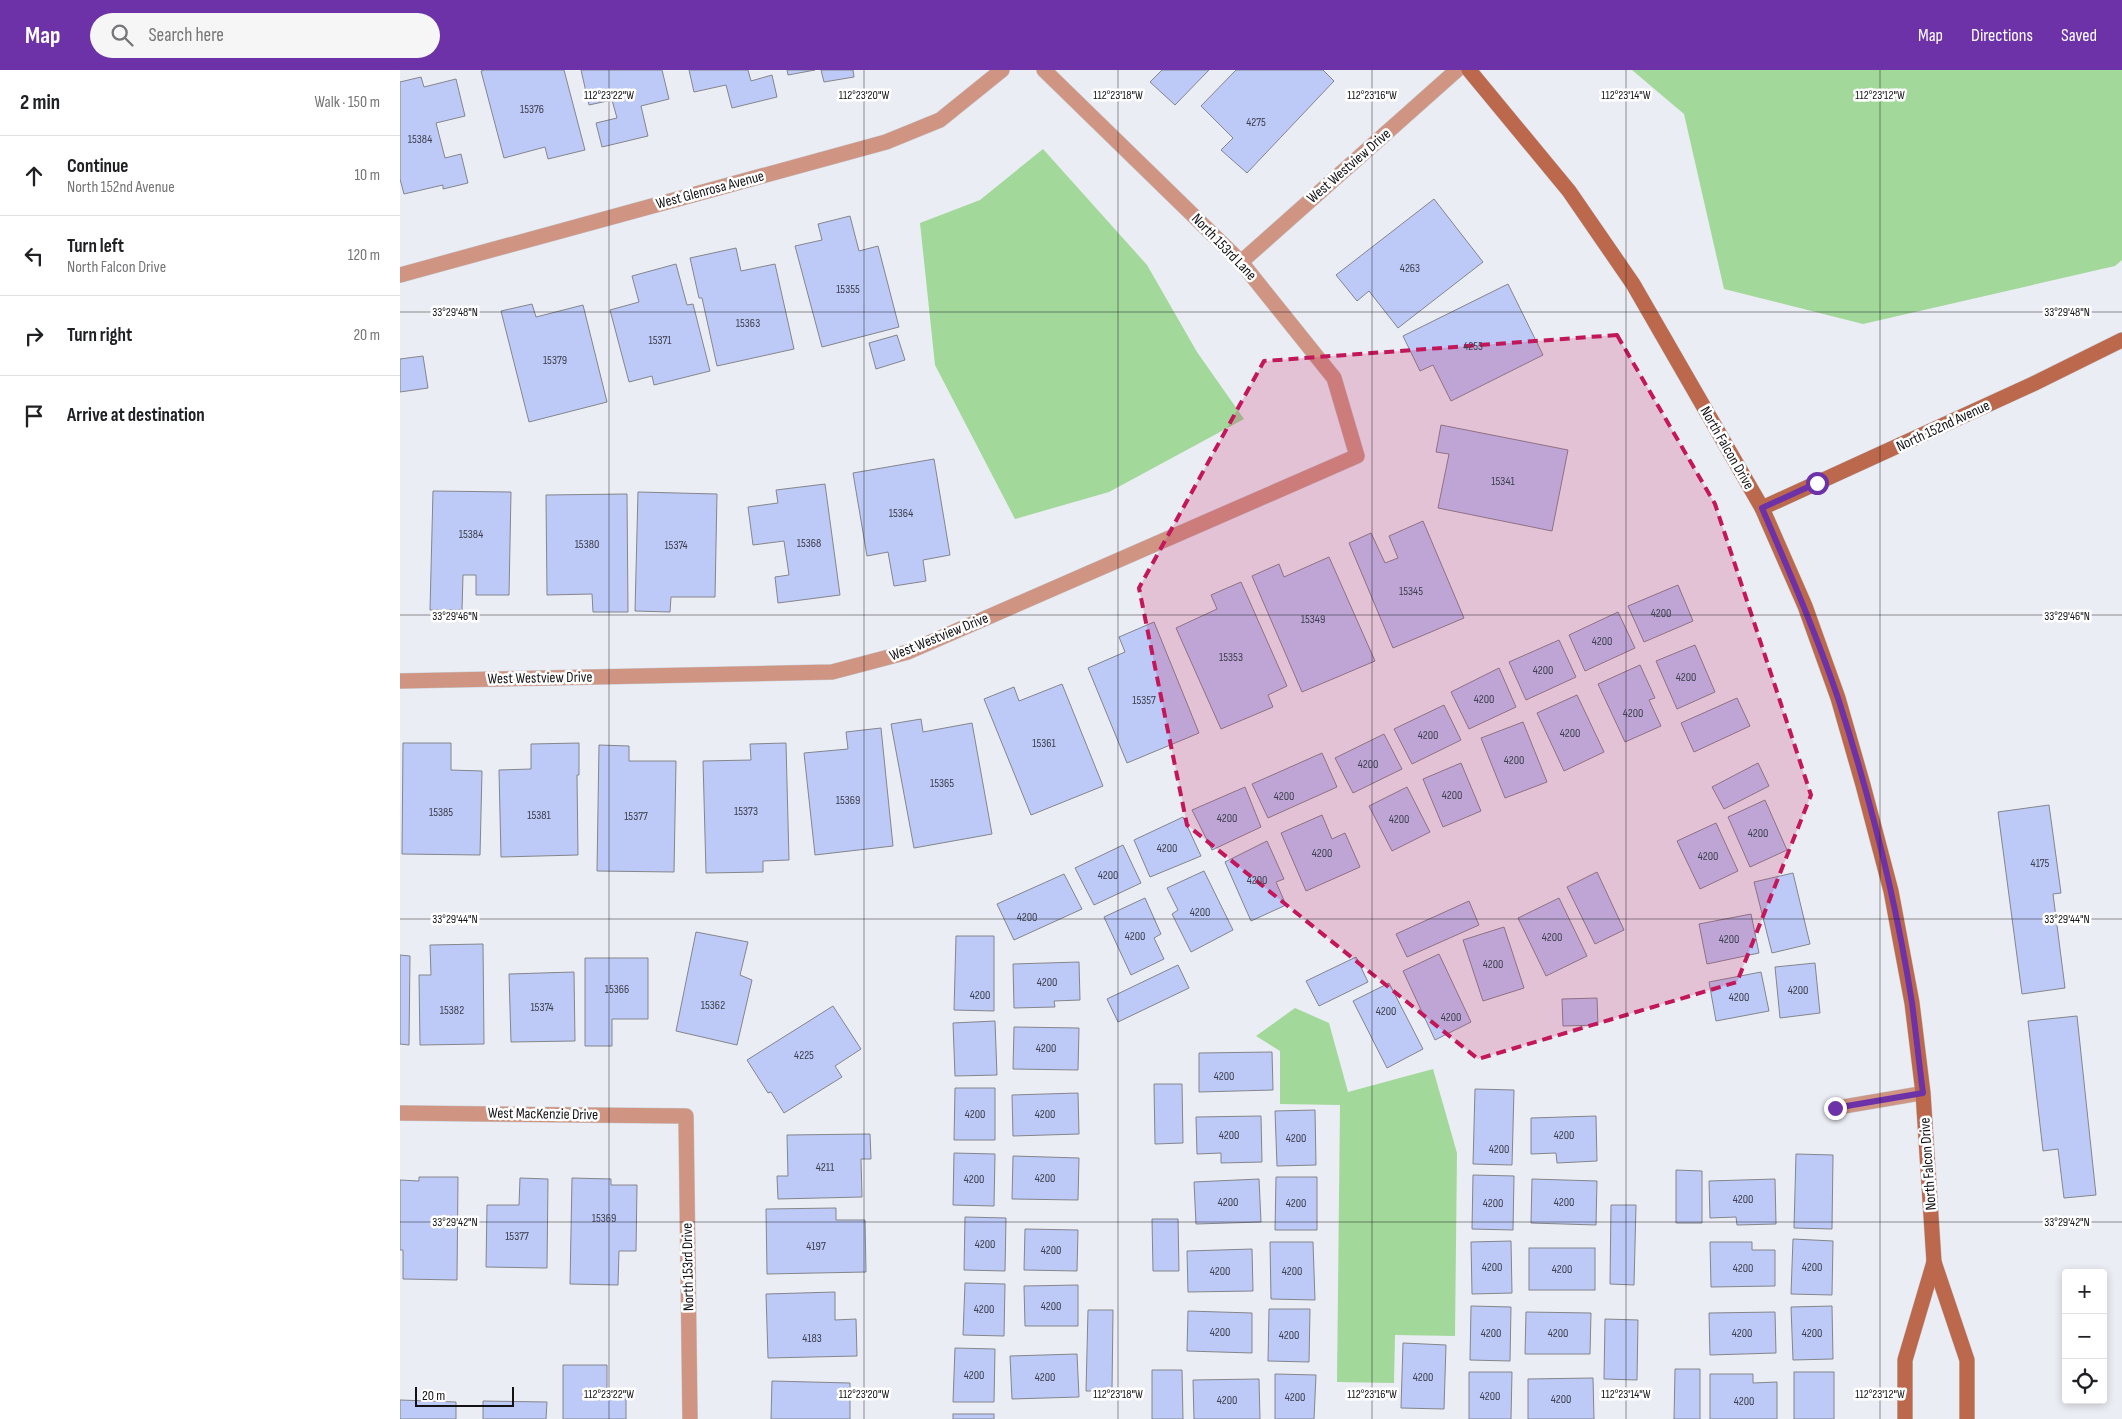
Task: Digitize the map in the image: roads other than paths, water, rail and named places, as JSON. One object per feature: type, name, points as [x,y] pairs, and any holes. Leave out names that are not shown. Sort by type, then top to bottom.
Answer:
[{"type":"street","name":"West Glenrosa Avenue","points":[[400,276],[886,142],[940,120],[1002,70]]},
{"type":"street","name":"North 153rd Lane","points":[[1044,70],[1241,262],[1334,378],[1357,456]]},
{"type":"street","name":"West Westview Drive","points":[[1241,262],[1458,70]]},
{"type":"street","name":"North Falcon Drive","points":[[1469,70],[1569,191],[1633,284],[1762,508],[1808,615],[1838,698],[1863,785],[1894,909],[1912,1002],[1923,1093],[1934,1262],[1967,1360],[1967,1419]]},
{"type":"street","name":"North 152nd Avenue","points":[[1762,508],[2033,384],[2122,340]]},
{"type":"street","name":"West Westview Drive","points":[[400,681],[832,672],[908,652],[1357,456]]},
{"type":"street","name":"West MacKenzie Drive","points":[[400,1113],[686,1116]]},
{"type":"street","name":"North 153rd Drive","points":[[686,1116],[690,1419]]},
{"type":"street","name":"North Falcon Drive","points":[[1905,1419],[1905,1360],[1934,1262]]},
{"type":"lane","points":[[1835,1108],[1923,1093]]}]
